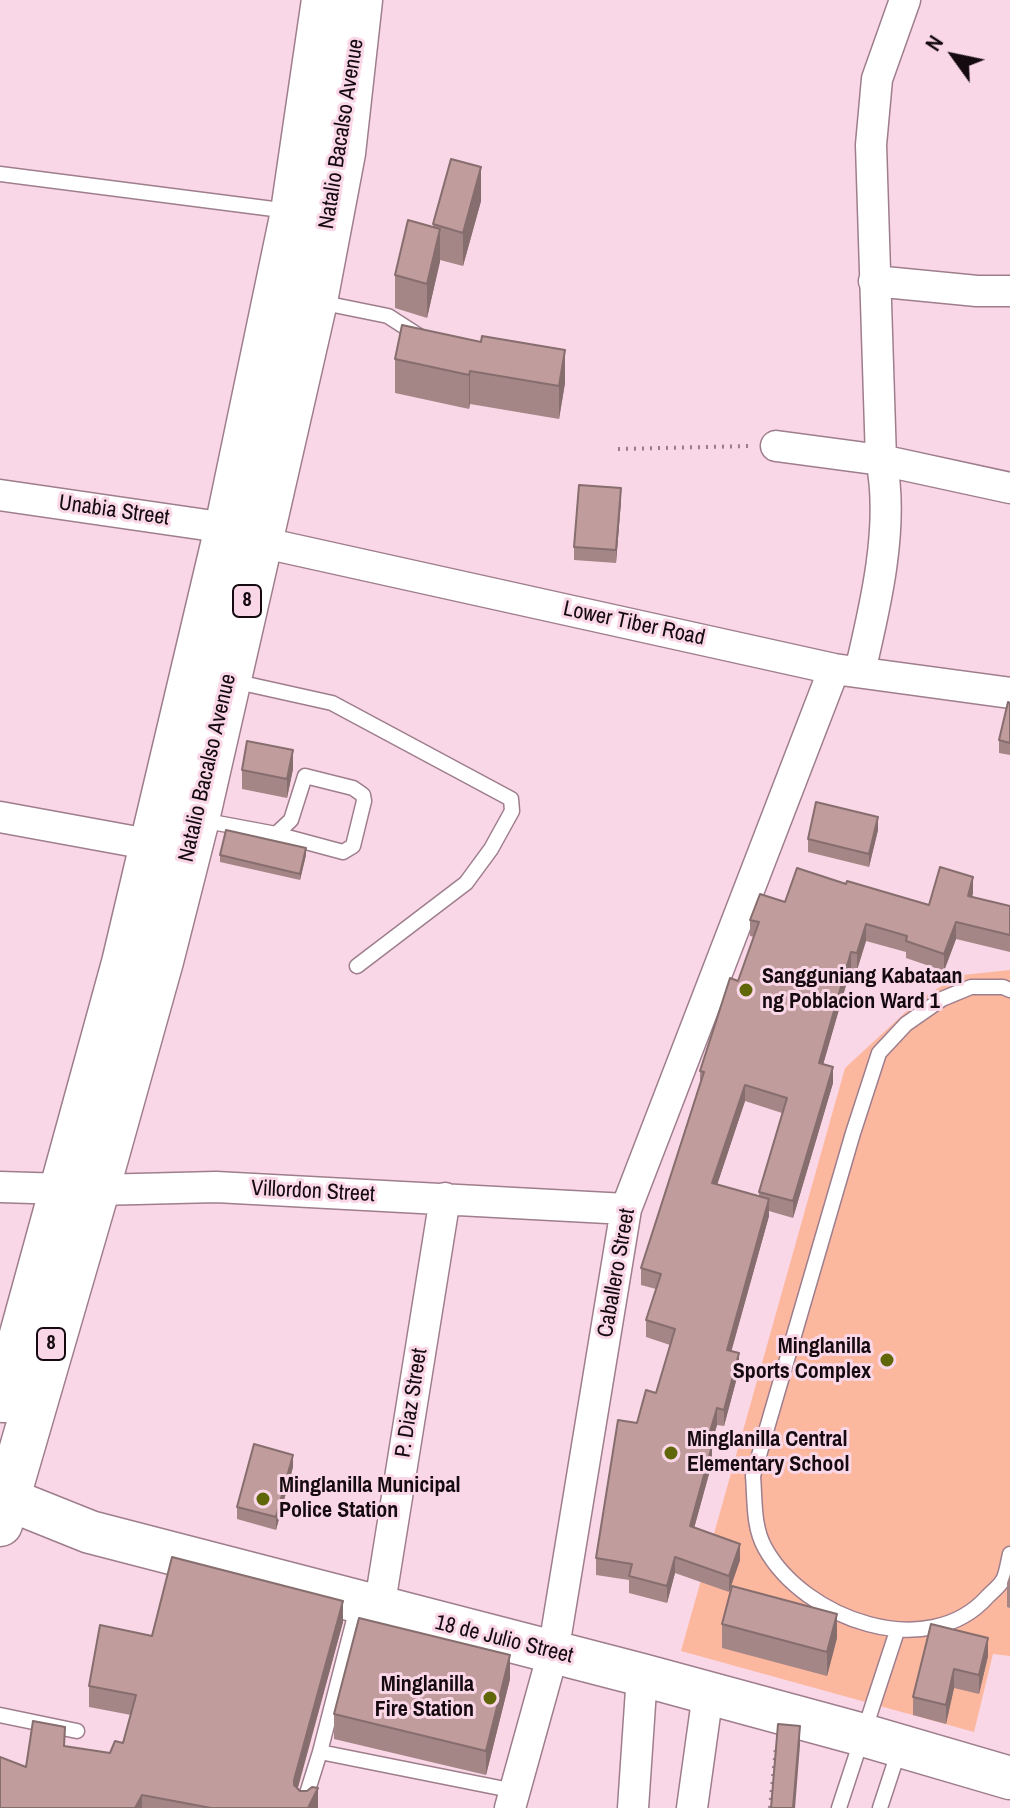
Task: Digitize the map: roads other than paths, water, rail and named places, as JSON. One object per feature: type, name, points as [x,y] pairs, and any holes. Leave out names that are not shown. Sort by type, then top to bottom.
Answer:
[{"type":"highway","name":"Natalio Bacalso Avenue","points":[[0,1414],[161,961],[197,819],[229,680],[244,535],[293,212],[342,1]]},
{"type":"highway","name":"Natalio Bacalso Avenue","points":[[3,1506],[80,1189],[124,963],[153,845],[315,301],[343,153],[342,1]]},
{"type":"street","points":[[312,0],[342,1]]},
{"type":"street","name":"Caballero Street","points":[[513,1800],[553,1653],[626,1209],[877,598],[886,484],[881,460],[871,145],[877,79],[905,0]]},
{"type":"street","points":[[874,281],[1010,291]]},
{"type":"street","points":[[776,446],[881,460],[1010,488]]},
{"type":"street","name":"Unabia Street","points":[[0,495],[244,535]]},
{"type":"street","name":"Lower Tiber Road","points":[[244,535],[847,670],[1010,693]]},
{"type":"street","points":[[0,817],[153,845]]},
{"type":"street","name":"Villordon Street","points":[[0,1187],[216,1187],[626,1209]]},
{"type":"street","name":"P. Diaz Street","points":[[368,1606],[445,1198]]},
{"type":"street","name":"18 de Julio Street","points":[[3,1506],[368,1606],[642,1675],[1010,1778]]},
{"type":"street","points":[[633,1808],[642,1675]]},
{"type":"street","points":[[692,1808],[708,1693]]},
{"type":"lane","points":[[0,174],[293,212]]},
{"type":"lane","points":[[315,301],[388,316],[429,342]]},
{"type":"lane","points":[[229,680],[332,703],[511,799],[512,811],[491,849],[466,883],[357,966]]},
{"type":"lane","points":[[197,819],[276,834],[343,852],[353,846],[363,795],[353,788],[305,776],[291,820],[276,834]]},
{"type":"lane","points":[[1010,990],[1003,987],[971,987],[942,999],[906,1024],[879,1053],[753,1476],[756,1519],[763,1545],[777,1567],[795,1587],[856,1621],[897,1631],[940,1627],[974,1613],[1003,1580],[1010,1554]]},
{"type":"lane","points":[[304,1803],[368,1606]]},
{"type":"lane","points":[[880,1808],[882,1740],[897,1631]]},
{"type":"lane","points":[[0,1715],[77,1731]]},
{"type":"lane","points":[[839,1808],[882,1740]]},
{"type":"lane","points":[[320,1752],[513,1800]]},
{"type":"place","name":"Sangguniang Kabataan ng Poblacion Ward 1","points":[[746,990]]},
{"type":"place","name":"Minglanilla Sports Complex","points":[[887,1360]]},
{"type":"place","name":"Minglanilla Central Elementary School","points":[[671,1453]]},
{"type":"place","name":"Minglanilla Municipal Police Station","points":[[263,1499]]},
{"type":"place","name":"Minglanilla Fire Station","points":[[490,1698]]}]
